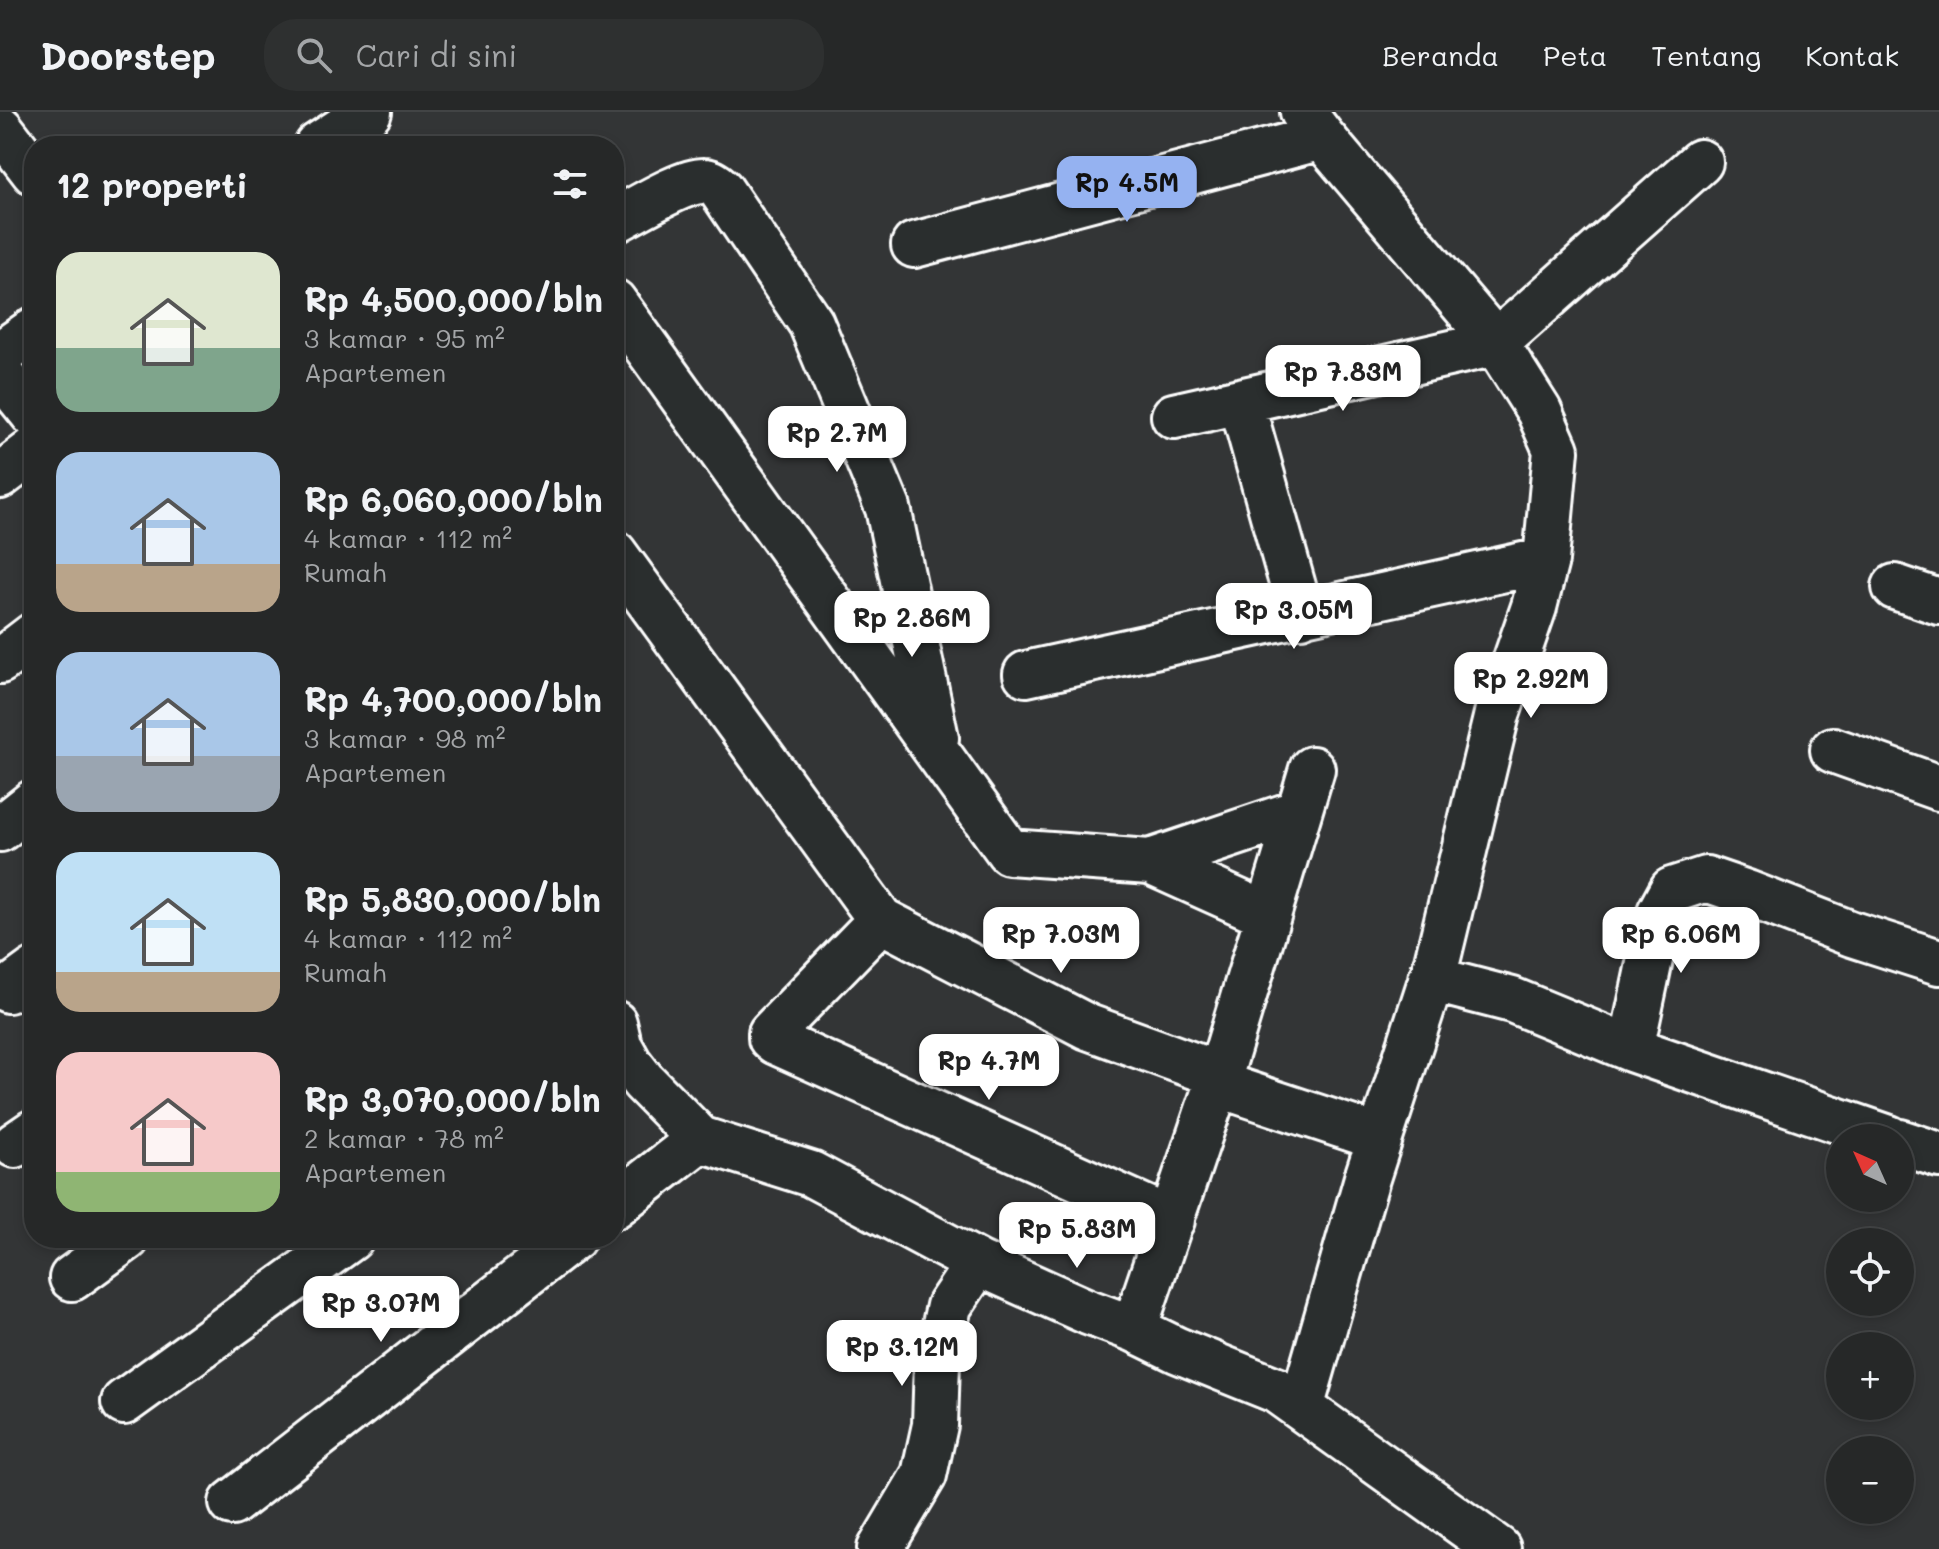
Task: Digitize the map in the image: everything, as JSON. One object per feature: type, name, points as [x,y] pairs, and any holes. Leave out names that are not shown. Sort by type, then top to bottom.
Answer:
[{"type":"street","points":[[332,136],[369,112]]},
{"type":"street","points":[[914,245],[1312,124],[1496,343],[1539,411],[1556,450],[1546,560],[1534,607],[1497,714],[1437,962],[1380,1138],[1301,1408]]},
{"type":"street","points":[[0,128],[24,159]]},
{"type":"street","points":[[1174,416],[1496,343],[1700,162]]},
{"type":"street","points":[[624,216],[687,183],[714,183],[811,323],[888,508],[940,756]]},
{"type":"street","points":[[624,316],[1009,852],[1150,862],[1268,915]]},
{"type":"street","points":[[0,354],[24,337]]},
{"type":"street","points":[[0,373],[24,403]]},
{"type":"street","points":[[1241,401],[1301,615]]},
{"type":"street","points":[[0,476],[24,458]]},
{"type":"street","points":[[1026,674],[1546,560]]},
{"type":"street","points":[[624,567],[881,920],[1088,1027],[1218,1080],[1380,1138]]},
{"type":"street","points":[[1895,587],[1939,602]]},
{"type":"street","points":[[0,661],[24,643]]},
{"type":"street","points":[[1833,750],[1939,788]]},
{"type":"street","points":[[1134,1329],[1218,1080],[1312,769]]},
{"type":"street","points":[[0,829],[24,810]]},
{"type":"street","points":[[1150,862],[1299,812]]},
{"type":"street","points":[[1631,1049],[1660,912],[1672,890],[1706,879],[1852,934],[1939,962]]},
{"type":"street","points":[[881,920],[771,1033],[771,1038],[1172,1220]]},
{"type":"street","points":[[1431,979],[1512,1000],[1631,1049],[1848,1124]]},
{"type":"street","points":[[624,1054],[643,1081],[700,1139],[811,1174],[978,1263],[1276,1390],[1498,1549]]},
{"type":"street","points":[[624,1198],[700,1139]]},
{"type":"street","points":[[1914,1147],[1939,1155]]},
{"type":"street","points":[[72,1278],[113,1248]]},
{"type":"street","points":[[124,1402],[337,1248]]},
{"type":"street","points":[[232,1503],[560,1248]]},
{"type":"street","points":[[880,1549],[924,1475],[935,1425],[937,1361],[949,1306],[978,1263]]}]
